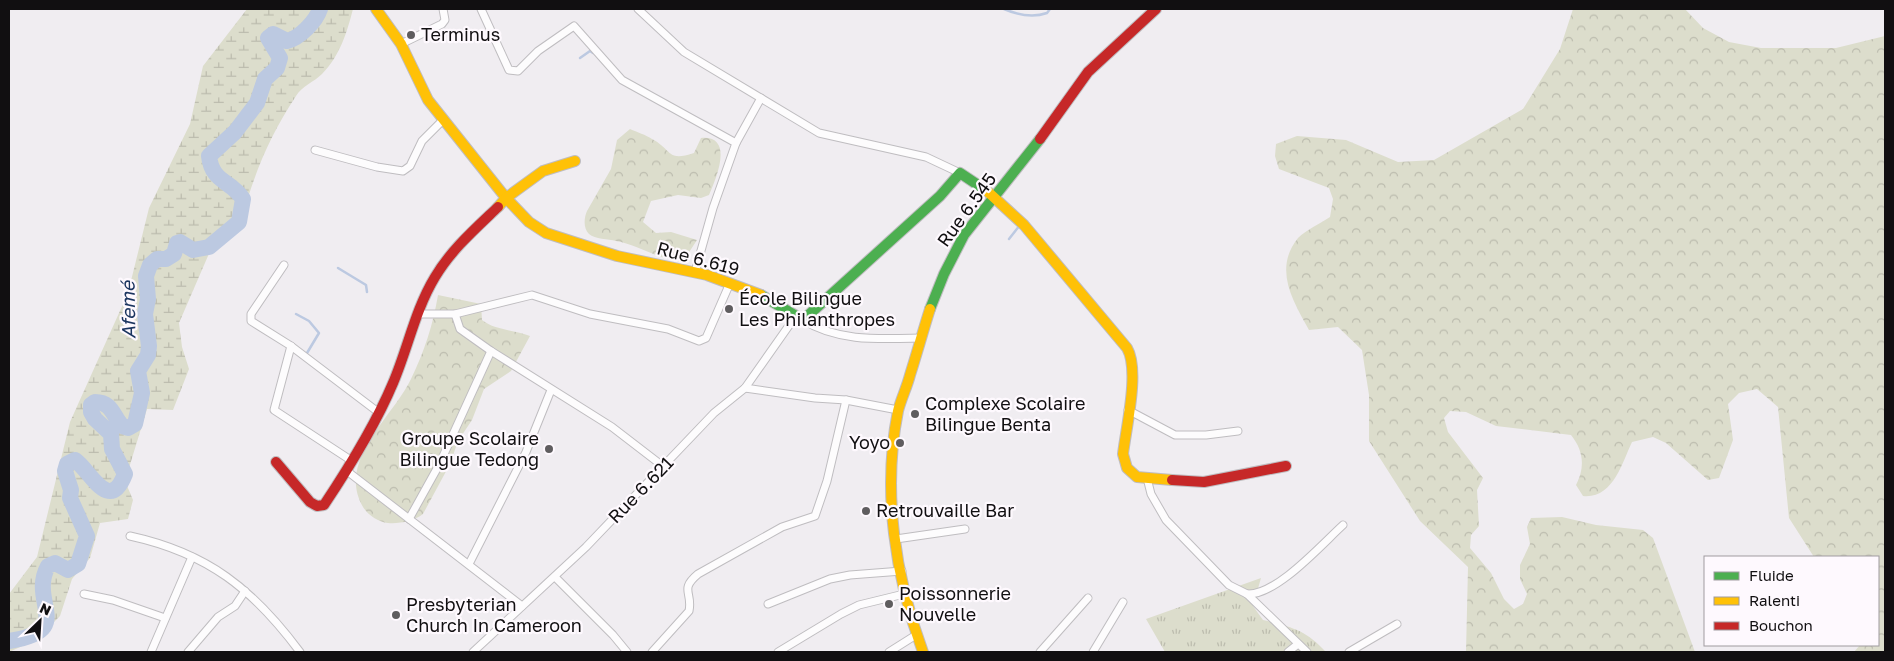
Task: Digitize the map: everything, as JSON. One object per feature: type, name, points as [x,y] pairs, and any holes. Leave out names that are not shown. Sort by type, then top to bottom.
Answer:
[{"type":"street","name":"Rue 6.619","points":[[376,9],[401,44],[428,100],[506,198],[530,223],[546,232],[617,256],[695,272],[764,296],[799,318]]},
{"type":"street","points":[[401,44],[442,24],[445,20],[443,9]]},
{"type":"street","points":[[481,9],[508,70],[518,71],[538,50],[574,26],[622,80],[736,143]]},
{"type":"street","points":[[638,9],[684,52],[819,133],[926,157],[960,173],[995,197],[1028,228],[1111,333],[1127,349],[1131,365],[1124,462],[1130,473],[1137,477],[1204,482],[1286,466]]},
{"type":"street","name":"Rue 6.545","points":[[923,652],[904,594],[896,539],[892,458],[898,410],[911,374],[920,338],[958,244],[1020,166],[1080,81],[1156,9]]},
{"type":"street","points":[[695,272],[713,208],[736,143],[761,98]]},
{"type":"street","points":[[316,150],[376,167],[403,171],[410,166],[422,141],[443,120]]},
{"type":"street","points":[[276,462],[310,502],[317,506],[324,505],[350,466],[378,412],[400,367],[429,288],[444,264],[506,198],[543,171],[575,161]]},
{"type":"street","points":[[920,338],[855,337],[836,334],[812,327],[799,318],[940,196],[960,173]]},
{"type":"street","points":[[284,265],[249,318],[255,324],[291,346],[378,412]]},
{"type":"street","points":[[420,314],[455,314],[532,295],[590,314],[668,329],[699,341],[706,338],[730,284]]},
{"type":"street","points":[[455,314],[460,329],[551,390],[612,427],[664,467]]},
{"type":"street","name":"Rue 6.621","points":[[473,652],[555,577],[664,467],[714,413],[745,388],[799,318]]},
{"type":"street","points":[[291,346],[274,410],[350,466],[409,519],[522,606]]},
{"type":"street","points":[[409,519],[438,465],[491,351]]},
{"type":"street","points":[[745,388],[846,400],[898,410]]},
{"type":"street","points":[[469,564],[526,452],[551,390]]},
{"type":"street","points":[[652,652],[689,611],[687,586],[698,574],[782,527],[815,516],[827,481],[846,400]]},
{"type":"street","points":[[1128,410],[1175,435],[1206,435],[1238,430]]},
{"type":"street","points":[[1147,478],[1151,494],[1166,520],[1229,585],[1248,594],[1306,652]]},
{"type":"street","points":[[1248,594],[1261,593],[1279,582],[1343,525]]},
{"type":"street","points":[[896,539],[965,529]]},
{"type":"street","points":[[130,536],[147,540],[192,557],[225,574],[278,623],[300,652]]},
{"type":"street","points":[[152,652],[192,557]]},
{"type":"street","points":[[768,604],[830,579],[902,570]]},
{"type":"street","points":[[555,577],[613,635],[627,652]]},
{"type":"street","points":[[188,652],[218,617],[235,606],[245,591]]},
{"type":"street","points":[[84,594],[120,602],[165,618]]},
{"type":"street","points":[[778,652],[841,614],[860,605],[904,594]]},
{"type":"street","points":[[1040,652],[1088,598]]},
{"type":"street","points":[[1093,652],[1123,602]]},
{"type":"street","points":[[1349,652],[1397,624]]},
{"type":"street","points":[[889,652],[916,635]]},
{"type":"street","points":[[1288,652],[1298,644]]},
{"type":"green space","points":[[247,9],[353,9],[345,35],[334,59],[322,74],[299,93],[277,128],[255,177],[239,230],[211,249],[179,323],[182,347],[189,369],[173,410],[147,409],[125,481],[133,500],[128,519],[100,523],[90,558],[72,579],[60,616],[36,640],[9,652],[9,594],[37,557],[70,422],[128,293],[149,208],[190,124],[203,66]]},
{"type":"green space","points":[[1573,9],[1685,9],[1703,28],[1729,42],[1761,48],[1836,48],[1885,36],[1885,652],[1854,652],[1859,646],[1879,646],[1879,556],[1813,556],[1789,518],[1778,407],[1757,389],[1739,393],[1728,404],[1733,440],[1719,478],[1708,480],[1666,443],[1653,437],[1632,442],[1620,469],[1609,486],[1602,492],[1583,496],[1576,485],[1582,466],[1581,453],[1571,435],[1496,426],[1466,412],[1450,411],[1444,418],[1448,432],[1483,478],[1477,490],[1479,526],[1471,535],[1470,548],[1491,573],[1504,599],[1514,609],[1523,604],[1527,594],[1520,579],[1520,565],[1530,544],[1527,527],[1531,518],[1562,517],[1596,525],[1643,530],[1653,538],[1695,652],[1466,652],[1468,567],[1420,521],[1369,441],[1369,395],[1362,350],[1338,327],[1309,330],[1292,296],[1286,273],[1287,261],[1291,250],[1301,235],[1330,217],[1333,199],[1329,188],[1279,169],[1275,156],[1276,144],[1297,136],[1346,140],[1398,162],[1434,160],[1523,109],[1560,49]]},
{"type":"green space","points":[[630,129],[659,143],[670,154],[679,156],[694,153],[701,138],[711,139],[718,143],[720,150],[719,169],[709,195],[701,198],[678,195],[651,201],[643,222],[656,233],[671,232],[697,240],[684,260],[668,259],[624,243],[595,237],[589,234],[586,229],[587,211],[611,169],[617,140]]},
{"type":"green space","points":[[438,295],[481,304],[482,320],[499,328],[530,336],[511,371],[484,389],[472,420],[458,441],[450,464],[423,514],[406,522],[384,522],[374,518],[363,507],[357,490],[357,473],[362,456],[370,440],[403,394],[416,369],[431,328]]},
{"type":"green space","points":[[1261,578],[1253,606],[1263,620],[1298,630],[1312,639],[1326,652],[1165,652],[1146,619]]},
{"type":"waterway","name":"Afemé","points":[[9,641],[29,636],[41,630],[46,622],[43,579],[48,566],[55,563],[68,570],[78,564],[87,536],[70,498],[71,490],[65,471],[67,464],[75,460],[93,480],[106,490],[113,491],[119,486],[125,474],[112,449],[111,434],[95,419],[91,412],[91,405],[95,402],[105,404],[112,410],[122,426],[128,428],[135,424],[142,393],[138,371],[148,355],[149,346],[145,314],[148,299],[146,276],[150,265],[157,259],[166,259],[174,254],[177,243],[180,242],[193,250],[209,247],[239,222],[243,199],[214,171],[209,156],[235,132],[257,103],[265,79],[277,68],[280,58],[268,38],[273,34],[287,41],[292,39],[311,24],[320,9]]},
{"type":"waterway","points":[[1004,9],[1031,16],[1042,15],[1050,9]]},
{"type":"waterway","points":[[580,58],[590,51],[593,53]]},
{"type":"waterway","points":[[1009,239],[1020,225]]},
{"type":"waterway","points":[[338,268],[366,285],[367,292]]},
{"type":"waterway","points":[[296,314],[309,321],[319,333],[307,353]]},
{"type":"traffic: fast","points":[[930,309],[944,274],[964,235],[1040,139]]},
{"type":"traffic: fast","points":[[761,295],[803,320],[940,196],[960,173],[987,191]]},
{"type":"traffic: slow","points":[[376,9],[401,44],[428,100],[506,198],[498,207]]},
{"type":"traffic: slow","points":[[575,161],[543,171],[506,198],[529,222],[546,233],[617,256],[707,275],[761,295]]},
{"type":"traffic: slow","points":[[987,191],[1024,225],[1127,348],[1131,358],[1132,370],[1131,399],[1123,454],[1127,468],[1137,477],[1172,480]]},
{"type":"traffic: slow","points":[[923,652],[905,594],[899,564],[891,503],[891,472],[893,441],[898,411],[930,309]]},
{"type":"traffic: jam","points":[[1040,139],[1088,72],[1156,9]]},
{"type":"traffic: jam","points":[[276,462],[310,502],[317,506],[324,505],[353,461],[386,399],[422,303],[435,277],[456,249],[498,207]]},
{"type":"traffic: jam","points":[[1172,480],[1204,482],[1286,466]]},
{"type":"place","name":"Terminus","points":[[411,35]]},
{"type":"place","name":"École Bilingue Les Philanthropes","points":[[729,309]]},
{"type":"place","name":"Complexe Scolaire Bilingue Benta","points":[[915,414]]},
{"type":"place","name":"Yoyo","points":[[900,443]]},
{"type":"place","name":"Groupe Scolaire Bilingue Tedong","points":[[549,449]]},
{"type":"place","name":"Retrouvaille Bar","points":[[866,511]]},
{"type":"place","name":"Poissonnerie Nouvelle","points":[[889,604]]},
{"type":"place","name":"Presbyterian Church In Cameroon","points":[[396,615]]}]
